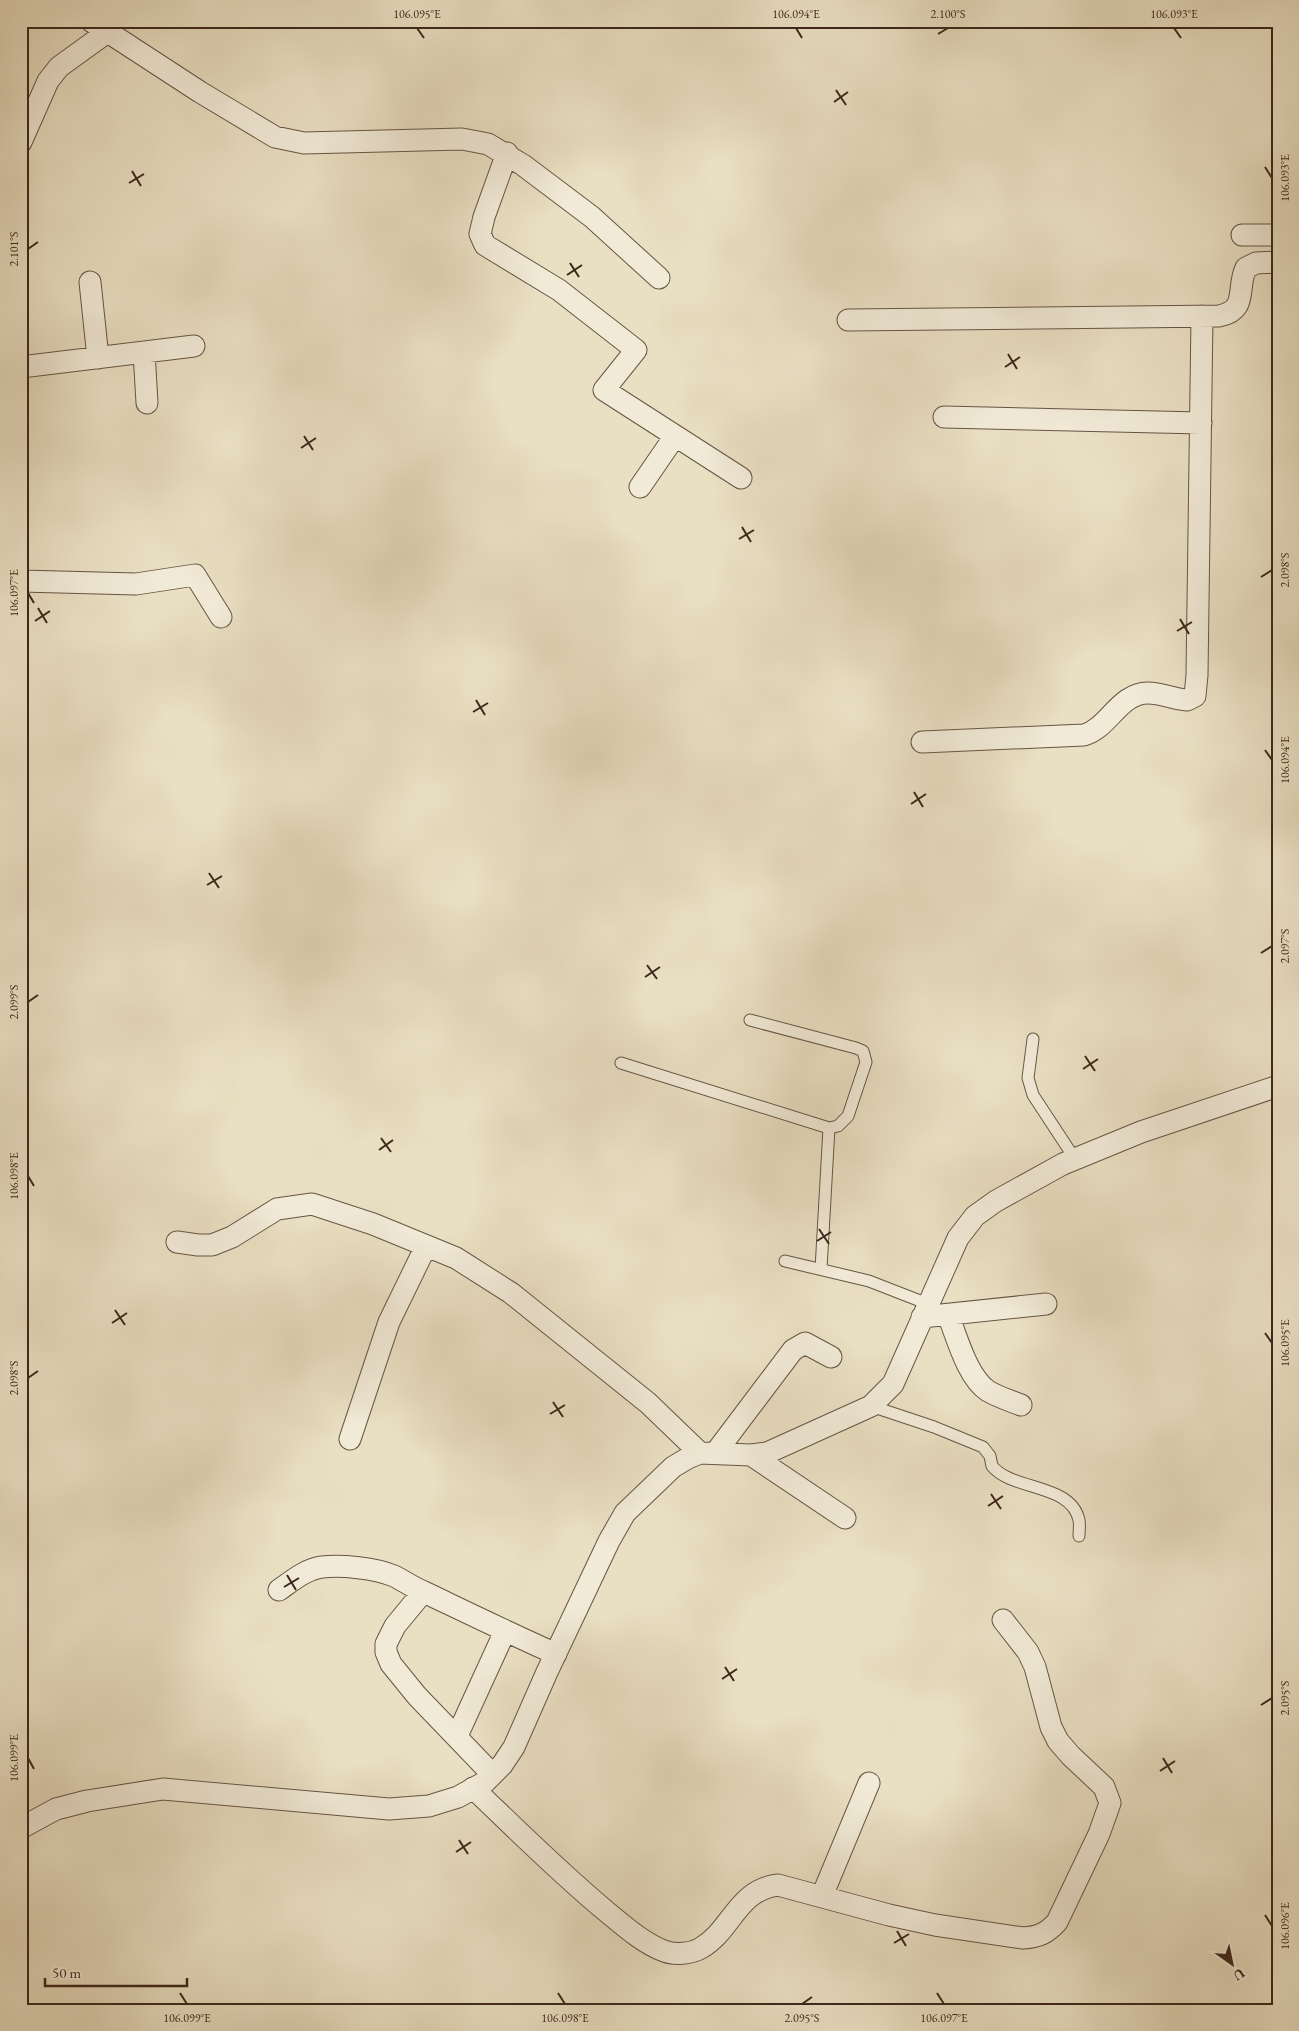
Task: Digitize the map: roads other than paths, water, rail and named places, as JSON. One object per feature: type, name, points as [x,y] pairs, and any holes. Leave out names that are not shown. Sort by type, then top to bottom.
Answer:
[{"type":"street","points":[[21,142],[48,81],[58,67],[99,27],[219,104],[276,137],[313,143],[462,139],[488,144],[507,154],[592,217],[659,278]]},
{"type":"street","points":[[507,154],[484,217],[480,234],[485,245],[559,290],[636,350],[604,390],[741,478]]},
{"type":"street","points":[[1242,235],[1278,235]]},
{"type":"street","points":[[848,320],[1202,316],[1230,314],[1236,308],[1239,301],[1246,268],[1256,263],[1278,262]]},
{"type":"street","points":[[90,282],[98,358]]},
{"type":"street","points":[[922,742],[1084,735],[1097,730],[1122,704],[1139,694],[1153,694],[1187,700],[1195,696],[1197,675],[1202,316]]},
{"type":"street","points":[[21,367],[194,346]]},
{"type":"street","points":[[144,352],[147,403]]},
{"type":"street","points":[[944,417],[1201,422]]},
{"type":"street","points":[[640,487],[675,436]]},
{"type":"street","points":[[21,581],[136,584],[195,575],[221,617]]},
{"type":"street","points":[[21,1828],[56,1809],[87,1800],[164,1789],[389,1809],[430,1806],[458,1796],[485,1782],[502,1765],[514,1747],[608,1541],[625,1514],[673,1467],[708,1453],[751,1455],[767,1453],[871,1406],[894,1384],[958,1238],[975,1216],[996,1201],[1063,1164],[1141,1132],[1278,1086]]},
{"type":"street","points":[[177,1242],[212,1245],[232,1237],[277,1209],[312,1204],[372,1224],[456,1258],[511,1293],[708,1453]]},
{"type":"street","points":[[350,1439],[389,1322],[426,1246]]},
{"type":"street","points":[[925,1311],[948,1315],[1046,1304]]},
{"type":"street","points":[[948,1315],[970,1370],[978,1381],[988,1391],[1021,1405]]},
{"type":"street","points":[[708,1453],[793,1350],[805,1343],[831,1356]]},
{"type":"street","points":[[751,1455],[846,1518]]},
{"type":"street","points":[[279,1590],[306,1571],[322,1567],[355,1568],[381,1572],[394,1576],[423,1592],[556,1654]]},
{"type":"street","points":[[423,1592],[395,1626],[386,1644],[386,1652],[391,1664],[417,1696],[492,1774]]},
{"type":"street","points":[[473,1788],[576,1887],[622,1924],[664,1951],[689,1952],[700,1948],[713,1938],[755,1891],[766,1886],[778,1885],[789,1886],[889,1915],[935,1925],[1023,1938],[1037,1937],[1048,1931],[1057,1922],[1099,1834],[1110,1803],[1104,1788],[1058,1741],[1051,1726],[1036,1667],[1028,1652],[1004,1620]]},
{"type":"street","points":[[457,1736],[505,1631]]},
{"type":"street","points":[[822,1896],[869,1783]]},
{"type":"lane","points":[[621,1063],[829,1128],[838,1126],[848,1116],[866,1062],[863,1051],[750,1020]]},
{"type":"lane","points":[[1033,1039],[1028,1078],[1033,1095],[1075,1159]]},
{"type":"lane","points":[[821,1268],[829,1128]]},
{"type":"lane","points":[[785,1261],[821,1268],[868,1281],[925,1311]]},
{"type":"lane","points":[[871,1406],[934,1427],[983,1447],[990,1456],[992,1466],[1005,1477],[1052,1493],[1065,1500],[1074,1509],[1079,1520],[1079,1536]]}]
